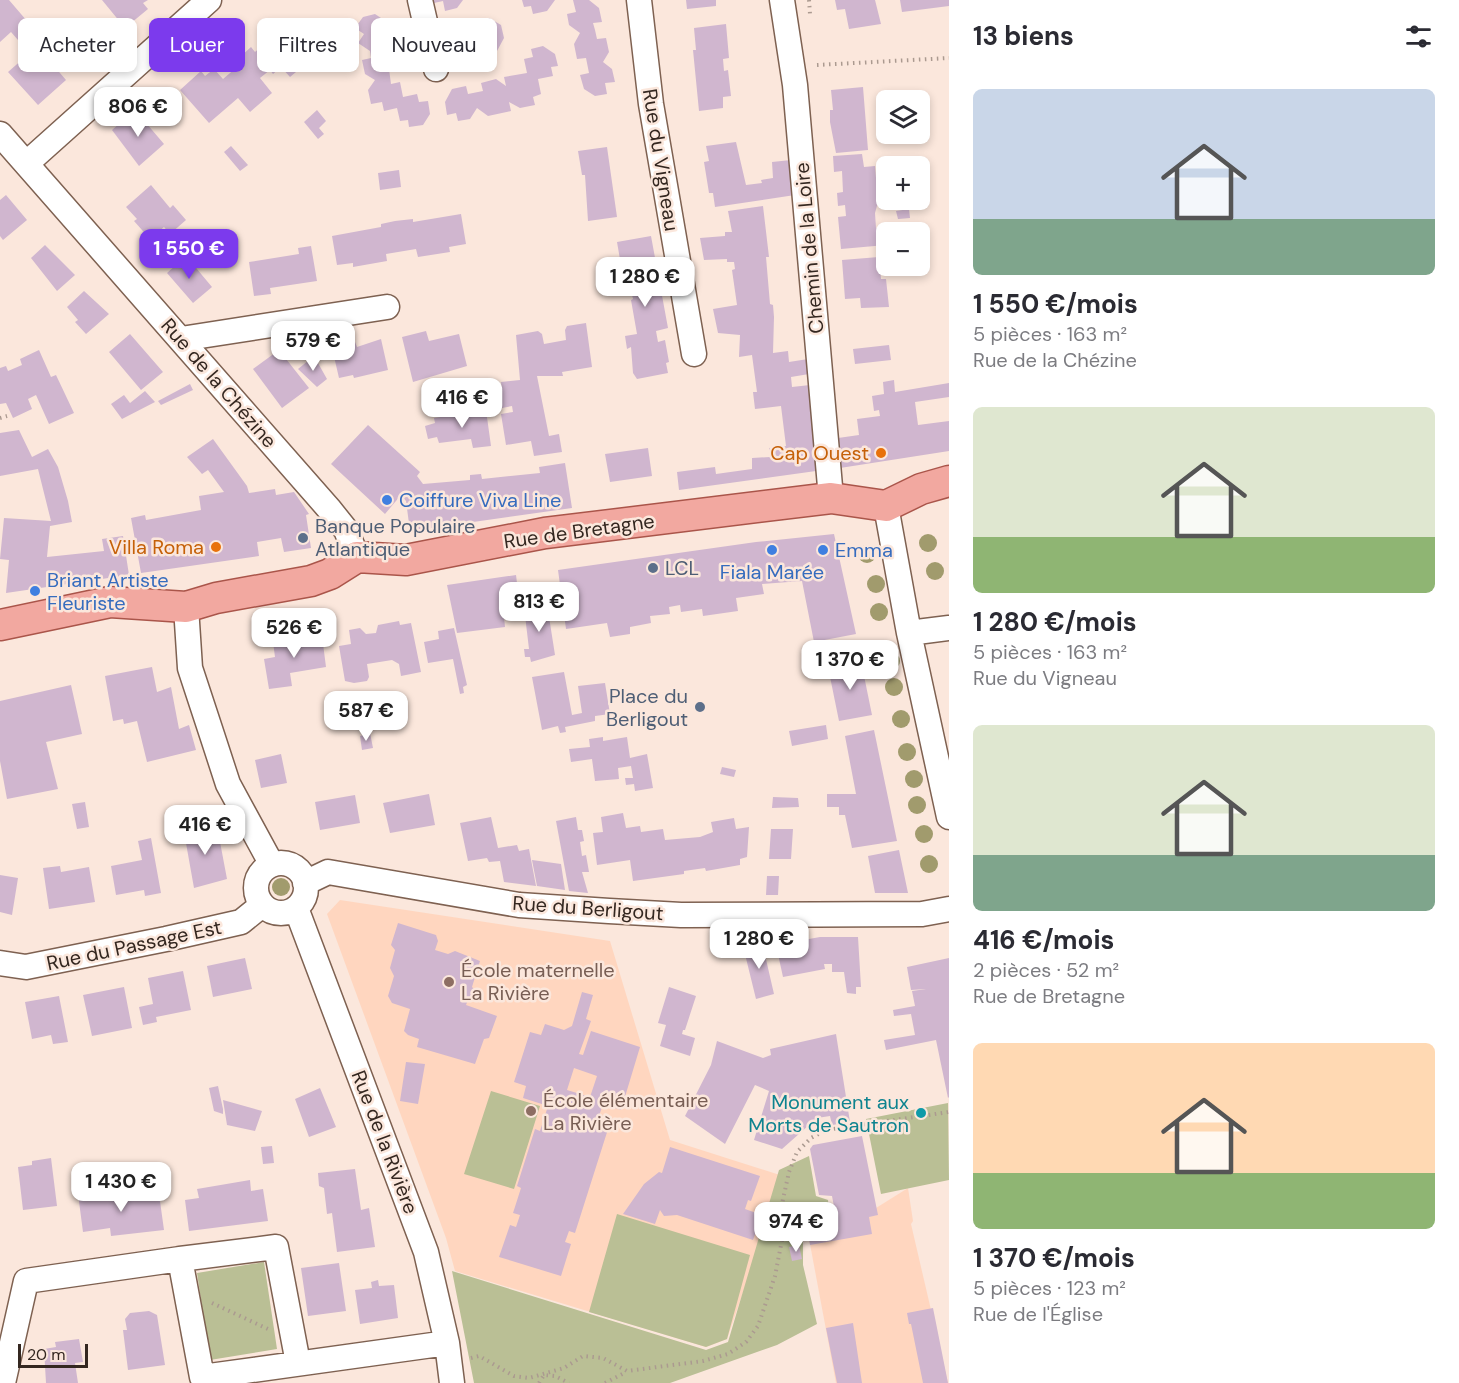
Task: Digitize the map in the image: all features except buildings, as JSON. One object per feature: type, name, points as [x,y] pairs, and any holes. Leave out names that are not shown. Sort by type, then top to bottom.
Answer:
[{"type":"main road","points":[[886,506],[921,489],[949,481]]},
{"type":"main road","name":"Rue de Bretagne","points":[[357,557],[406,560],[545,533],[831,498],[886,506]]},
{"type":"main road","points":[[0,625],[111,602],[186,607],[216,598],[311,582],[330,574],[357,557]]},
{"type":"street","points":[[27,163],[209,0]]},
{"type":"street","points":[[420,0],[424,18]]},
{"type":"street","name":"Rue du Vigneau","points":[[639,0],[651,104],[694,354]]},
{"type":"street","name":"Chemin de la Loire","points":[[783,0],[795,85],[831,498]]},
{"type":"street","name":"Rue de la Chézine","points":[[0,134],[330,510],[346,530],[357,557]]},
{"type":"street","points":[[181,339],[387,307]]},
{"type":"street","points":[[886,506],[909,633],[949,817]]},
{"type":"street","points":[[186,607],[190,668],[225,773],[272,865]]},
{"type":"street","points":[[909,633],[949,628]]},
{"type":"street","points":[[272,865],[289,865],[298,870],[305,883],[304,898],[296,908],[277,913],[262,905],[256,892],[258,876],[272,865]]},
{"type":"street","name":"Rue du Berligout","points":[[305,883],[328,872],[519,905],[681,915],[922,914],[949,909]]},
{"type":"street","name":"Rue du Passage Est","points":[[0,963],[26,967],[166,939],[241,922],[262,905]]},
{"type":"street","name":"Rue de la Rivière","points":[[296,908],[426,1252],[449,1362]]},
{"type":"street","points":[[3,1383],[26,1281],[276,1247],[296,1352]]},
{"type":"street","points":[[180,1259],[202,1377],[296,1352],[449,1362]]},
{"type":"path","points":[[817,65],[949,58]]},
{"type":"path","points":[[0,418],[7,416]]},
{"type":"path","points":[[605,1383],[627,1371],[703,1361],[728,1354],[746,1342],[758,1326],[776,1276],[783,1235],[779,1227],[780,1213],[789,1172],[797,1152],[811,1138],[826,1130],[949,1112]]},
{"type":"path","points":[[186,1293],[296,1352]]},
{"type":"path","points":[[449,1362],[479,1356],[514,1376],[529,1378],[555,1376],[569,1383]]},
{"type":"path","points":[[539,1383],[544,1376],[584,1356],[603,1358],[627,1371]]},
{"type":"shaded area","name":"École élémentaire La Rivière","points":[[340,900],[610,941],[670,1140],[783,1176],[727,1339],[706,1347],[455,1271],[446,1238],[327,914]]},
{"type":"shaded area","points":[[908,1188],[913,1221],[911,1224],[948,1383],[836,1383],[807,1228],[877,1215],[876,1208]]},
{"type":"green space","points":[[491,1091],[540,1106],[514,1189],[464,1174]]},
{"type":"green space","points":[[948,1103],[949,1180],[881,1194],[866,1119]]},
{"type":"green space","points":[[809,1156],[816,1196],[828,1200],[830,1219],[803,1227],[803,1265],[817,1324],[777,1345],[670,1383],[474,1383],[452,1271],[706,1350],[728,1342],[779,1170]]},
{"type":"green space","points":[[617,1214],[750,1255],[727,1339],[706,1347],[589,1312]]},
{"type":"green space","points":[[264,1262],[277,1349],[210,1360],[197,1273]]},
{"type":"water","points":[[384,696],[389,709],[387,713],[371,724],[358,725],[355,715],[358,708],[378,701]]},
{"type":"place","name":"Cap Ouest","points":[[881,453]]},
{"type":"place","name":"Coiffure Viva Line","points":[[387,500]]},
{"type":"place","name":"Banque Populaire Atlantique","points":[[303,538]]},
{"type":"place","name":"Villa Roma","points":[[216,547]]},
{"type":"place","name":"Fiala Marée","points":[[772,550]]},
{"type":"place","name":"Emma","points":[[823,550]]},
{"type":"place","name":"LCL","points":[[653,568]]},
{"type":"place","name":"Briant Artiste Fleuriste","points":[[35,591]]},
{"type":"place","name":"Place du Berligout","points":[[700,707]]},
{"type":"place","name":"École maternelle La Rivière","points":[[449,982]]},
{"type":"place","name":"École élémentaire La Rivière","points":[[531,1111]]},
{"type":"place","name":"Monument aux Morts de Sautron","points":[[921,1113]]}]
